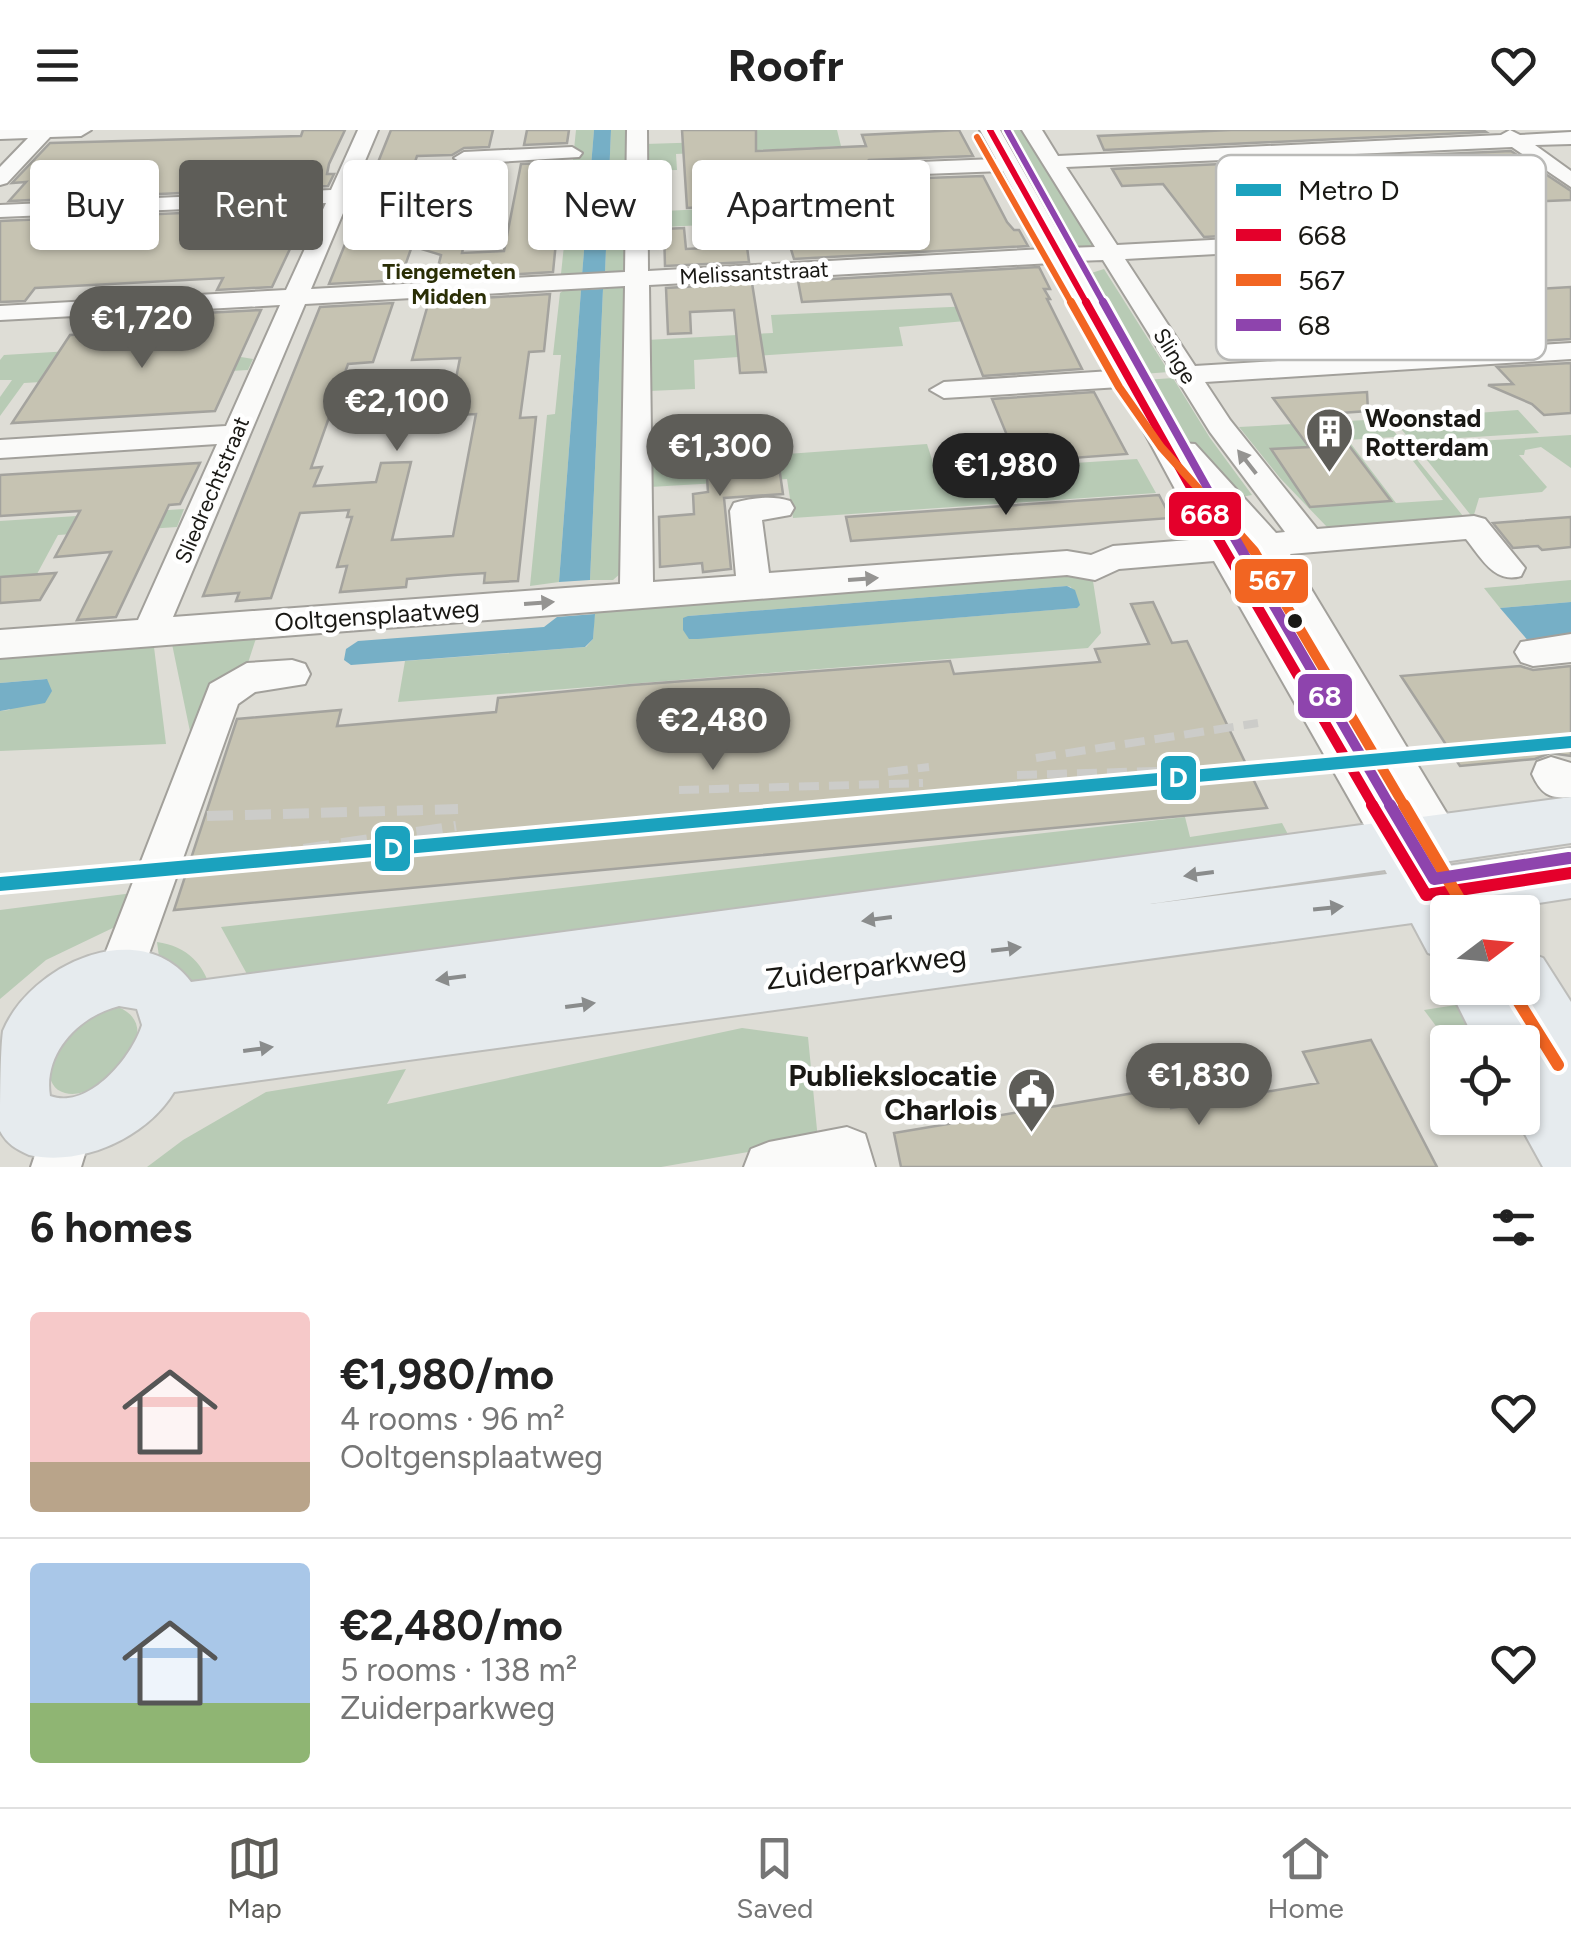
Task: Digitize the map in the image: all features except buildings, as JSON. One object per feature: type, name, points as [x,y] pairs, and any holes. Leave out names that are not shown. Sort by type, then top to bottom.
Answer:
[{"type":"main road","name":"Zuiderparkweg","points":[[1445,886],[1564,791]]},
{"type":"main road","name":"Zuiderparkweg","points":[[167,1039],[1571,873]]},
{"type":"main road","points":[[120,978],[156,984],[167,997],[167,1039],[124,1106],[86,1126],[61,1149],[52,1131],[28,1122],[19,1113],[11,1061],[66,1000],[94,984],[120,978]]},
{"type":"main road","points":[[1538,1005],[1571,1057]]},
{"type":"main road","points":[[1540,1098],[1571,1152]]},
{"type":"street","points":[[0,134],[82,130]]},
{"type":"street","name":"Sliedrechtstraat","points":[[156,630],[368,130]]},
{"type":"street","points":[[636,596],[640,279],[637,130]]},
{"type":"street","name":"Slinge","points":[[990,130],[1222,547],[1445,886]]},
{"type":"street","name":"Slinge","points":[[1032,130],[1220,426],[1307,538]]},
{"type":"street","points":[[0,178],[46,131]]},
{"type":"street","points":[[1053,162],[1509,136],[1571,138]]},
{"type":"street","points":[[1509,136],[1536,155]]},
{"type":"street","points":[[464,158],[572,153]]},
{"type":"street","points":[[1546,162],[1571,180]]},
{"type":"street","points":[[930,167],[1009,164]]},
{"type":"street","points":[[0,212],[340,196]]},
{"type":"street","name":"Melissantstraat","points":[[0,314],[1216,248]]},
{"type":"street","points":[[1546,353],[1571,351]]},
{"type":"street","points":[[1187,375],[1427,360]]},
{"type":"street","points":[[944,390],[1131,378]]},
{"type":"street","name":"Slinge","points":[[1131,378],[1172,437],[1266,542],[1445,886]]},
{"type":"street","points":[[0,449],[236,434]]},
{"type":"street","points":[[754,587],[745,510],[779,508]]},
{"type":"street","points":[[1266,542],[1474,526],[1509,568]]},
{"type":"street","name":"Ooltgensplaatweg","points":[[0,644],[1067,563],[1095,568],[1113,558],[1266,542]]},
{"type":"street","points":[[1533,652],[1571,648]]},
{"type":"street","points":[[120,978],[223,695],[247,678],[292,674]]},
{"type":"street","points":[[769,1167],[847,1152],[850,1167]]},
{"type":"green space","points":[[576,130],[594,130],[592,160],[573,160]]},
{"type":"green space","points":[[611,130],[628,130],[628,160],[610,160]]},
{"type":"green space","points":[[740,130],[837,130],[841,146],[676,154],[677,170],[672,170],[672,160],[645,160],[645,144],[741,141]]},
{"type":"green space","points":[[1003,130],[1025,130],[1093,239],[1096,251],[1076,252]]},
{"type":"green space","points":[[987,209],[994,224],[930,227],[930,212]]},
{"type":"green space","points":[[692,210],[692,226],[672,227],[672,211]]},
{"type":"green space","points":[[564,250],[584,250],[582,275],[561,274]]},
{"type":"green space","points":[[606,250],[626,250],[626,273],[605,273]]},
{"type":"green space","points":[[1104,269],[1169,372],[1142,374],[1085,275]]},
{"type":"green space","points":[[624,287],[621,573],[613,580],[590,580],[603,289]]},
{"type":"green space","points":[[581,290],[559,582],[530,586],[547,415],[555,414],[561,355],[553,355],[560,293]]},
{"type":"green space","points":[[1038,303],[1044,314],[899,327],[903,346],[694,360],[695,389],[649,391],[647,340],[773,333],[771,315]]},
{"type":"green space","points":[[169,345],[253,359],[248,370],[24,383],[0,416],[0,397],[12,380],[0,380],[0,360],[4,355]]},
{"type":"green space","points":[[1173,378],[1252,495],[1230,499],[1174,429],[1145,380]]},
{"type":"green space","points":[[1518,410],[1539,433],[1411,441],[1393,419]]},
{"type":"green space","points":[[1384,419],[1463,516],[1327,527],[1239,427]],"holes":[[[1394,437],[1402,447],[1387,449],[1403,448],[1443,500],[1396,503],[1348,440]],[[1348,444],[1390,501],[1309,506],[1272,450]]]},
{"type":"green space","points":[[701,424],[704,460],[927,444],[936,472],[1137,459],[1156,493],[793,518],[787,479],[650,487],[649,428]]},
{"type":"green space","points":[[1571,435],[1571,468],[1541,447],[1525,450],[1524,455],[1519,455],[1547,487],[1542,492],[1479,498],[1473,518],[1415,445]]},
{"type":"green space","points":[[184,509],[177,527],[58,535],[37,574],[0,577],[0,521]]},
{"type":"green space","points":[[1087,574],[1093,581],[1101,633],[1088,648],[398,702],[405,661],[586,647],[593,639],[595,604]],"holes":[[[1071,587],[1077,608],[689,639],[688,616]]]},
{"type":"green space","points":[[1571,580],[1571,602],[1500,608],[1484,588]]},
{"type":"green space","points":[[259,629],[246,669],[193,746],[172,644]]},
{"type":"green space","points":[[153,639],[166,744],[0,751],[0,711],[9,710],[46,679],[0,683],[0,658],[107,651],[113,643]]},
{"type":"green space","points":[[1185,817],[1190,837],[1282,823],[1292,842],[253,985],[221,927]]},
{"type":"green space","points":[[133,893],[119,925],[46,960],[0,999],[0,910]]},
{"type":"green space","points":[[157,942],[177,948],[193,959],[205,975],[212,995],[160,964]]},
{"type":"green space","points":[[1477,1005],[1488,1025],[1435,1025],[1424,1010]]},
{"type":"green space","points":[[118,1007],[132,1017],[137,1031],[135,1046],[126,1062],[97,1087],[80,1093],[57,1089],[49,1066],[58,1040],[89,1016]]},
{"type":"green space","points":[[742,1028],[808,1037],[818,1140],[661,1167],[147,1167],[183,1140],[266,1092],[406,1069],[387,1104]]},
{"type":"water","points":[[594,130],[611,130],[610,160],[592,160]]},
{"type":"water","points":[[584,250],[606,250],[605,273],[582,275]]},
{"type":"water","points":[[603,289],[590,580],[559,582],[581,290]]},
{"type":"water","points":[[1067,586],[1075,590],[1080,605],[1077,608],[698,639],[689,639],[683,630],[683,618],[688,616]]},
{"type":"water","points":[[1571,602],[1571,639],[1530,643],[1500,608]]},
{"type":"water","points":[[595,614],[593,639],[585,647],[351,665],[344,660],[346,649],[358,641],[544,627],[557,617]]},
{"type":"water","points":[[47,679],[52,691],[45,703],[0,711],[0,683]]},
{"type":"railway","points":[[1036,758],[1258,723]]},
{"type":"railway","points":[[888,772],[929,767]]},
{"type":"railway","points":[[1017,775],[1258,768]]},
{"type":"railway","points":[[679,790],[923,783]]},
{"type":"railway","points":[[207,816],[458,809]]},
{"type":"railway","points":[[191,866],[456,826]]},
{"type":"metro line","name":"D","points":[[0,884],[1571,742]]},
{"type":"transit line","name":"668","points":[[990,130],[1286,660],[1426,895]]},
{"type":"transit line","name":"68","points":[[1007,130],[1299,653],[1434,879],[1569,858]]},
{"type":"transit line","name":"567","points":[[977,137],[1119,387],[1161,447],[1254,551],[1457,895]]},
{"type":"transit line","name":"668","points":[[1426,895],[1571,873]]},
{"type":"transit line","name":"567","points":[[1521,1005],[1558,1065]]},
{"type":"place","name":"Woonstad Rotterdam","points":[[1330,474]]},
{"type":"place","name":"Publiekslocatie Charlois","points":[[1032,1134]]},
{"type":"district","name":"Tiengemeten Midden","points":[[449,284]]}]
